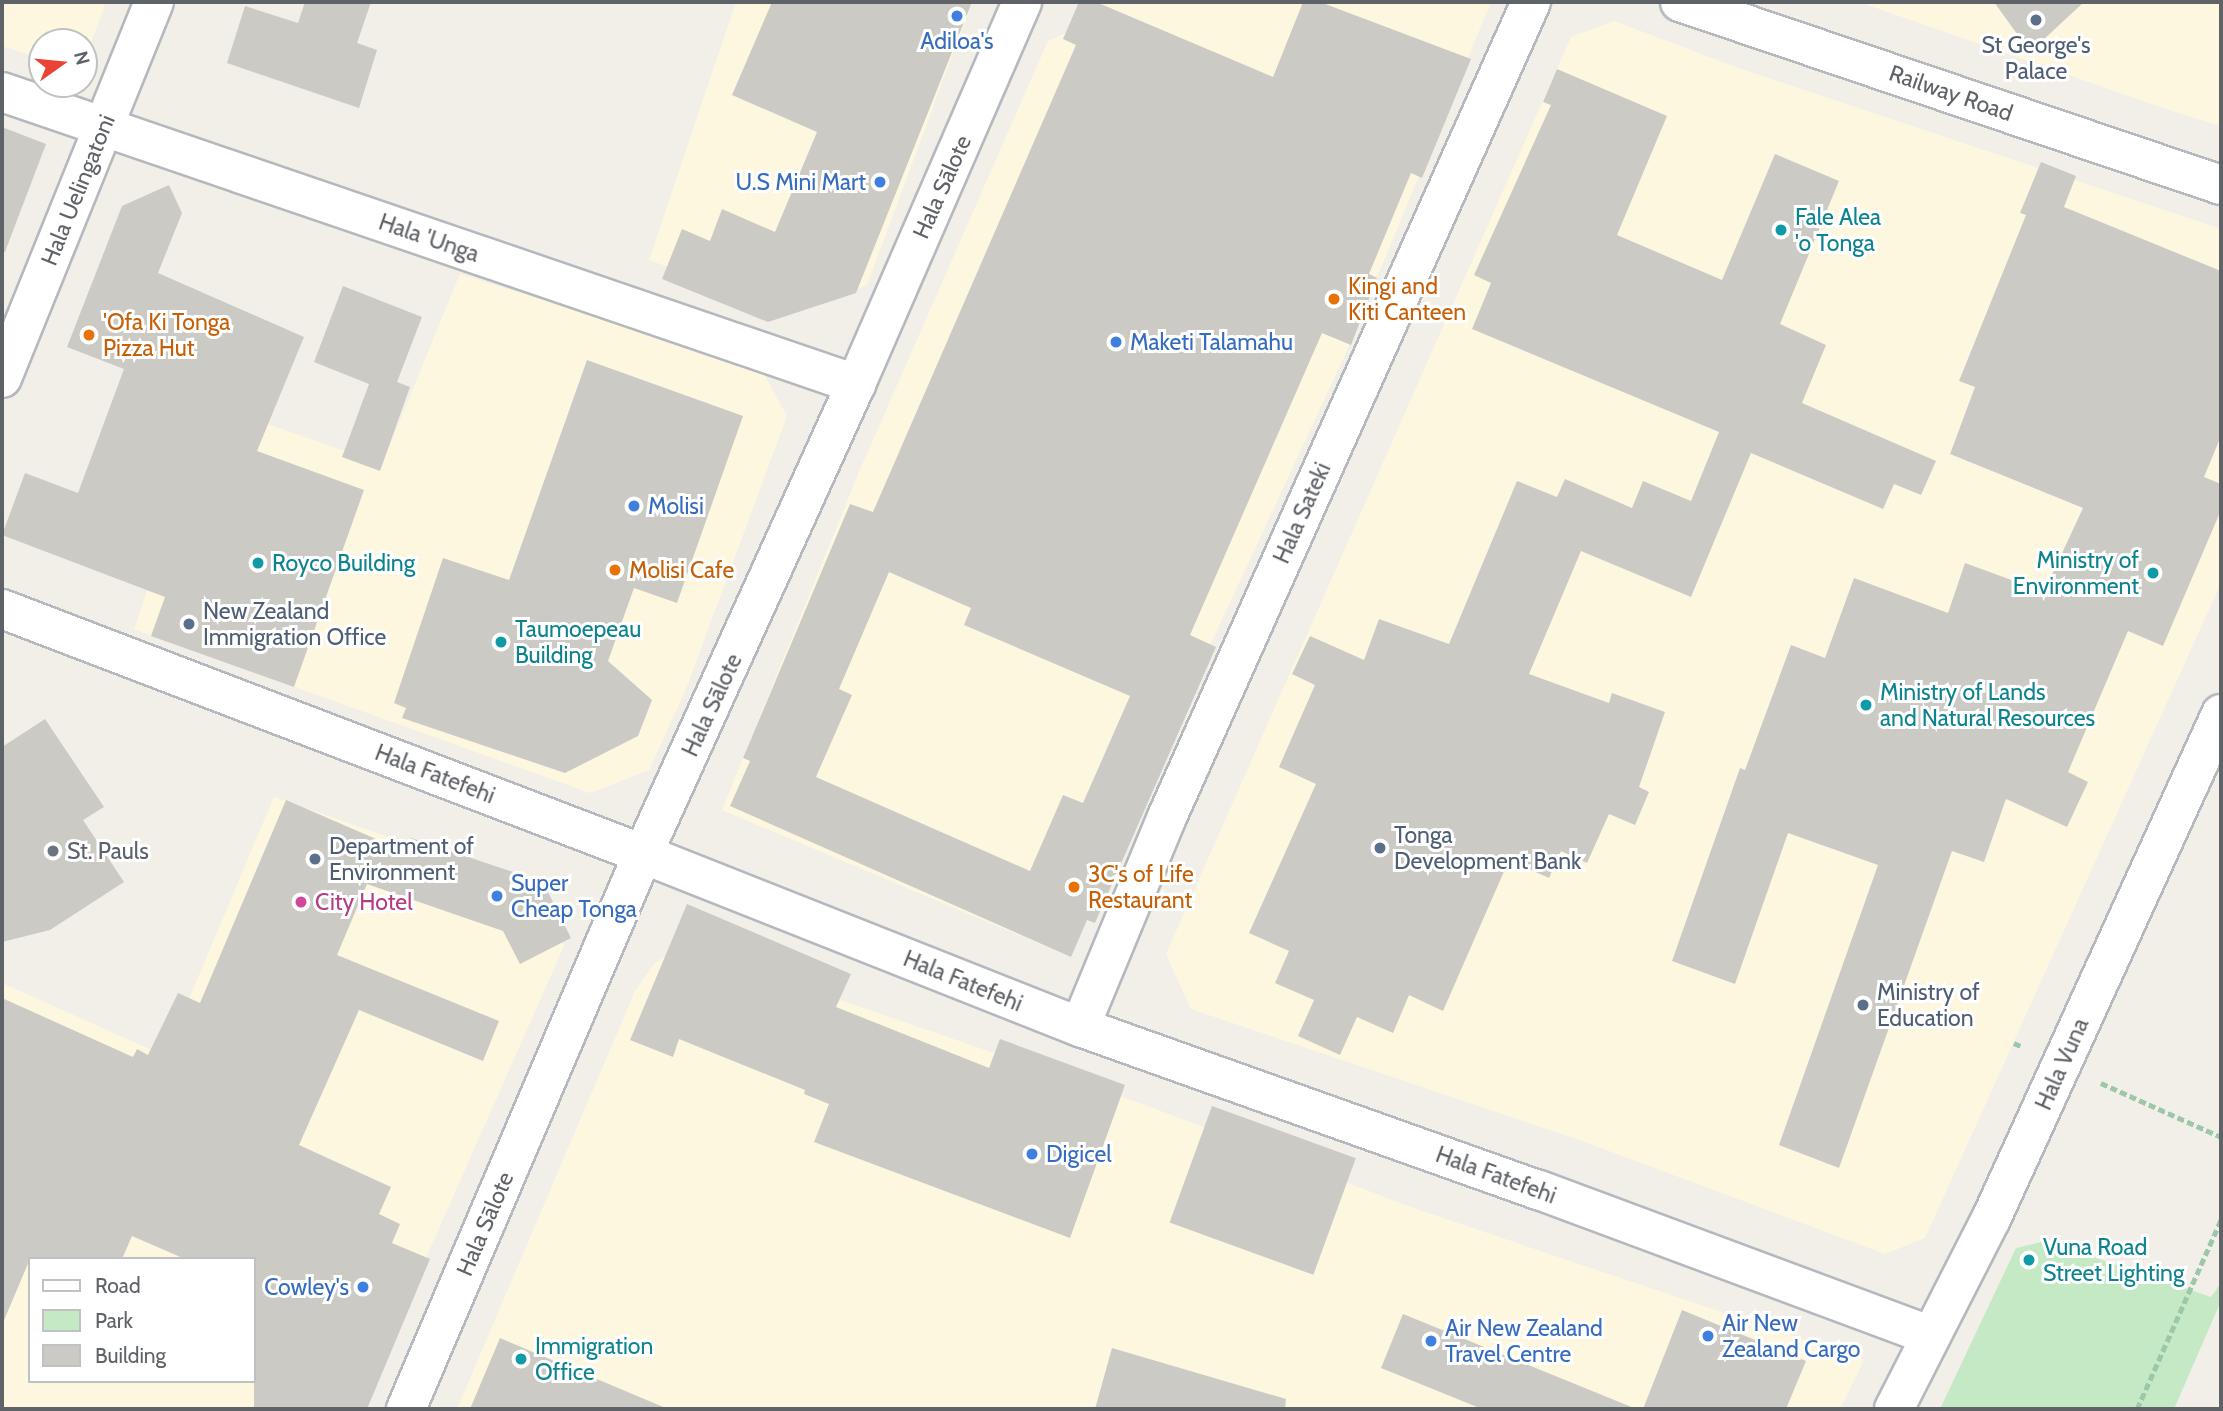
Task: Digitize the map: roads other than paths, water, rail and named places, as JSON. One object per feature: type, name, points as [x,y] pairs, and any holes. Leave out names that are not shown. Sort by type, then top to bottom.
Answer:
[{"type":"street","name":"Hala Uelingatoni","points":[[2,377],[154,2]]},
{"type":"street","name":"Hala Sālote","points":[[406,1409],[643,854],[856,384],[1022,2]]},
{"type":"street","name":"Hala Sateki","points":[[1080,1027],[1167,817],[1531,2]]},
{"type":"street","name":"Railway Road","points":[[1680,2],[2221,185]]},
{"type":"street","name":"Hala 'Unga","points":[[2,92],[856,384]]},
{"type":"street","name":"Hala Fatefehi","points":[[2,609],[643,854],[1080,1027],[1539,1190],[1931,1336]]},
{"type":"street","name":"Hala Vuna","points":[[1894,1409],[2061,1065],[2221,715]]},
{"type":"place","name":"Adiloa's","points":[[957,16]]},
{"type":"place","name":"St George's Palace","points":[[2036,20]]},
{"type":"place","name":"U.S Mini Mart","points":[[880,182]]},
{"type":"place","name":"Fale Alea 'o Tonga","points":[[1781,230]]},
{"type":"place","name":"Kingi and Kiti Canteen","points":[[1334,299]]},
{"type":"place","name":"'Ofa Ki Tonga Pizza Hut","points":[[89,335]]},
{"type":"place","name":"Maketi Talamahu","points":[[1116,342]]},
{"type":"place","name":"Molisi","points":[[634,506]]},
{"type":"place","name":"Royco Building","points":[[258,563]]},
{"type":"place","name":"Molisi Cafe","points":[[615,570]]},
{"type":"place","name":"Ministry of Environment","points":[[2153,573]]},
{"type":"place","name":"New Zealand Immigration Office","points":[[189,624]]},
{"type":"place","name":"Taumoepeau Building","points":[[501,642]]},
{"type":"place","name":"Ministry of Lands and Natural Resources","points":[[1866,705]]},
{"type":"place","name":"Tonga Development Bank","points":[[1380,848]]},
{"type":"place","name":"St. Pauls","points":[[53,851]]},
{"type":"place","name":"Department of Environment","points":[[315,859]]},
{"type":"place","name":"3C's of Life Restaurant","points":[[1074,887]]},
{"type":"place","name":"Super Cheap Tonga","points":[[497,896]]},
{"type":"place","name":"City Hotel","points":[[301,902]]},
{"type":"place","name":"Ministry of Education","points":[[1863,1005]]},
{"type":"place","name":"Digicel","points":[[1032,1154]]},
{"type":"place","name":"Vuna Road Street Lighting","points":[[2029,1260]]},
{"type":"place","name":"Cowley's","points":[[363,1287]]},
{"type":"place","name":"Air New Zealand Cargo","points":[[1708,1336]]},
{"type":"place","name":"Air New Zealand Travel Centre","points":[[1431,1341]]},
{"type":"place","name":"Immigration Office","points":[[521,1359]]}]
